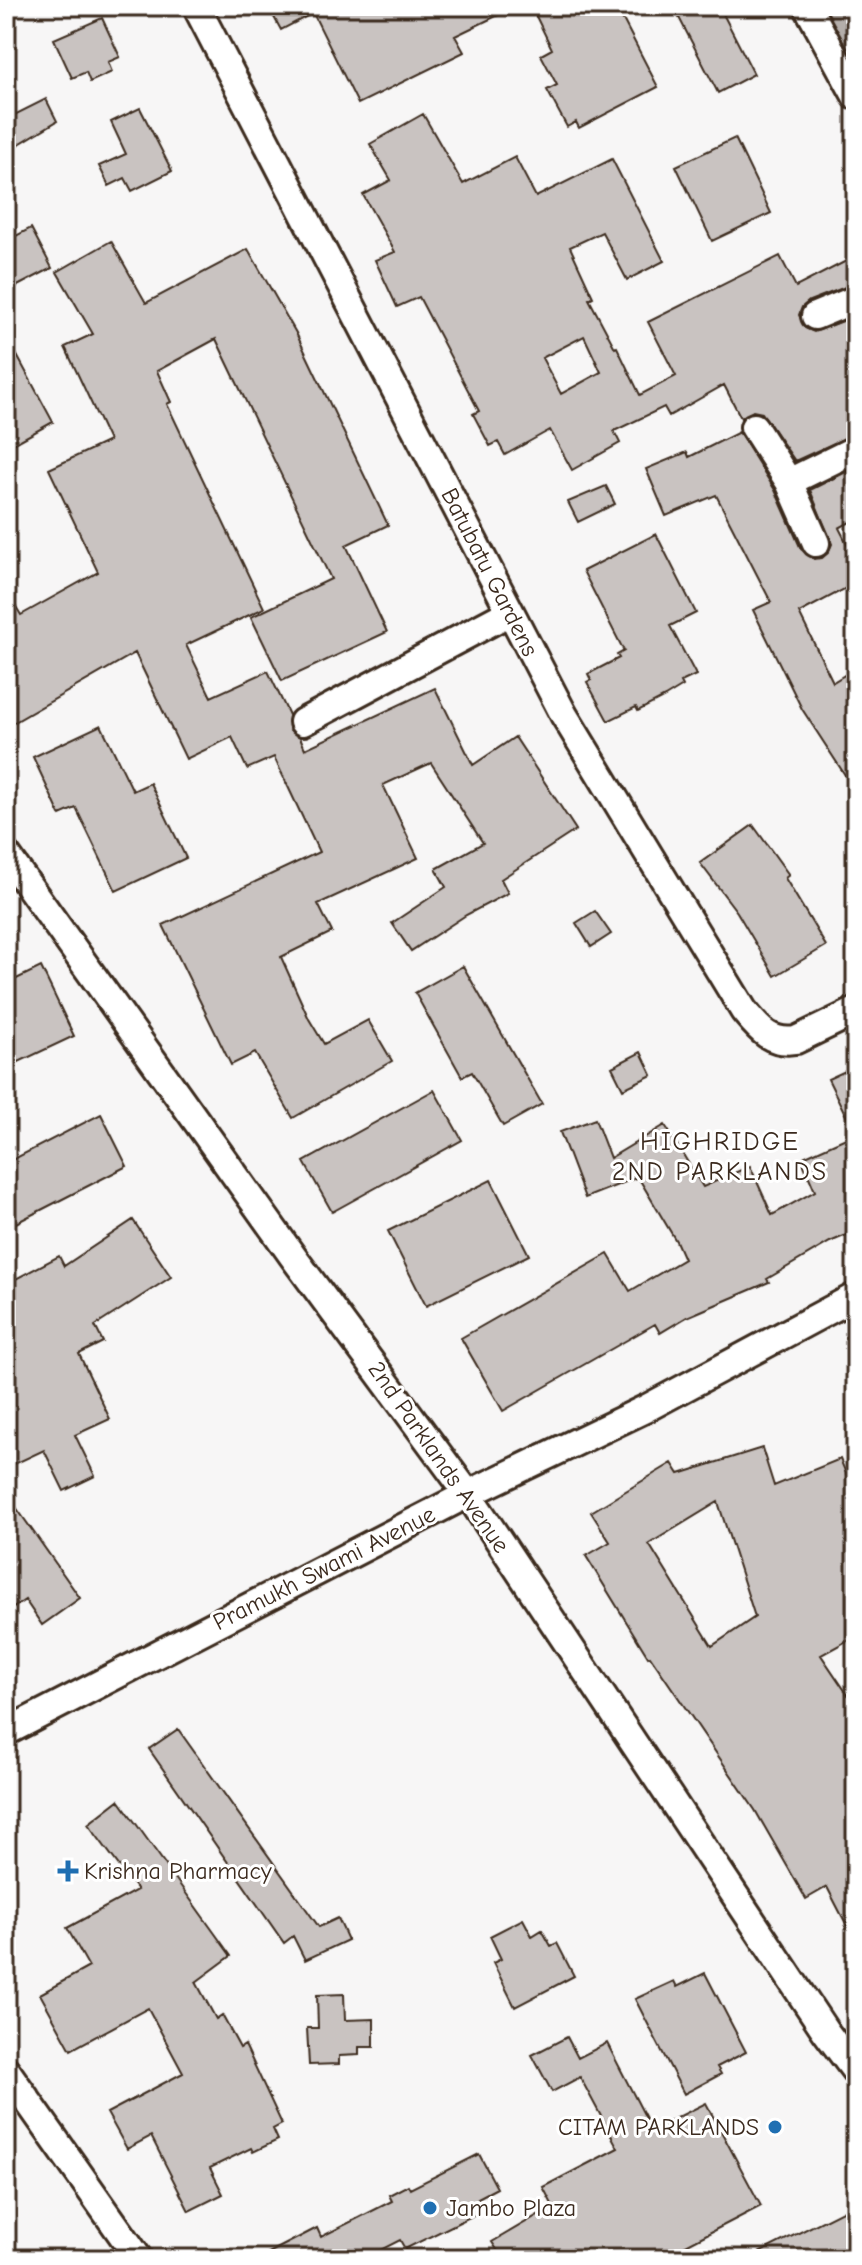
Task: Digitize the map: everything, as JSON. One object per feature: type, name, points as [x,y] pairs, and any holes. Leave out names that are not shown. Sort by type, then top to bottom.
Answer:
[{"type":"street","name":"Batubatu Gardens","points":[[196,6],[564,715],[744,1011],[760,1032],[785,1042],[796,1040],[856,1011]]},
{"type":"street","points":[[807,6],[856,96]]},
{"type":"street","points":[[815,316],[856,299]]},
{"type":"street","points":[[754,427],[789,482],[816,543]]},
{"type":"street","points":[[789,482],[856,449]]},
{"type":"street","points":[[303,722],[510,612]]},
{"type":"street","name":"2nd Parklands Avenue","points":[[6,854],[294,1258],[468,1494],[852,2060]]},
{"type":"street","name":"Pramukh Swami Avenue","points":[[6,1732],[468,1494],[645,1409],[856,1296]]},
{"type":"street","points":[[6,2070],[139,2259]]},
{"type":"building","points":[[268,6],[517,6],[455,36],[464,52],[358,104],[313,13],[281,30]]},
{"type":"building","points":[[531,6],[616,6],[658,87],[579,128],[576,122],[567,127],[547,90],[557,85],[541,55],[552,49]]},
{"type":"building","points":[[673,6],[719,6],[754,74],[718,93]]},
{"type":"building","points":[[102,18],[120,57],[108,62],[112,72],[90,82],[86,72],[72,78],[54,39]]},
{"type":"building","points":[[46,99],[57,121],[6,152],[6,119]]},
{"type":"building","points":[[140,108],[172,171],[132,191],[125,178],[109,186],[99,166],[126,154],[111,122]]},
{"type":"building","points":[[423,114],[463,184],[515,157],[536,197],[612,159],[664,261],[627,280],[602,232],[570,247],[593,297],[589,299],[640,395],[676,376],[648,322],[780,256],[796,287],[856,256],[856,283],[809,301],[799,315],[805,328],[814,332],[856,316],[856,433],[795,461],[762,413],[753,411],[741,418],[724,385],[669,416],[664,407],[614,431],[620,443],[572,470],[550,430],[505,455],[498,442],[490,446],[473,414],[479,411],[419,297],[397,307],[375,260],[395,252],[363,195],[391,180],[370,144]],"holes":[[[584,336],[601,372],[561,394],[542,358]]]},
{"type":"building","points":[[735,138],[771,213],[712,241],[676,166]]},
{"type":"building","points":[[31,228],[52,268],[6,292],[6,241]]},
{"type":"building","points":[[111,241],[146,303],[248,249],[296,333],[388,525],[346,545],[387,632],[282,681],[251,617],[331,579],[216,339],[157,371],[171,402],[167,404],[264,608],[186,645],[211,697],[268,671],[289,715],[289,729],[300,737],[305,749],[435,688],[473,765],[515,737],[576,830],[501,879],[508,893],[466,915],[411,951],[392,923],[446,887],[436,869],[483,843],[431,763],[383,785],[418,858],[318,904],[332,932],[281,957],[324,1044],[368,1020],[392,1061],[293,1118],[255,1053],[231,1065],[163,925],[319,852],[274,757],[247,769],[232,737],[186,759],[135,653],[6,727],[6,590],[21,615],[98,572],[49,469],[109,441],[65,347],[93,334],[57,272]]},
{"type":"building","points":[[6,335],[53,422],[6,448]]},
{"type":"building","points":[[739,432],[775,490],[801,549],[814,559],[828,553],[832,544],[810,490],[856,467],[856,519],[839,528],[856,561],[856,583],[799,613],[833,682],[856,668],[856,792],[802,709],[753,610],[771,602],[716,495],[666,516],[646,469],[687,452],[689,457]]},
{"type":"building","points":[[606,486],[615,504],[578,522],[568,502]]},
{"type":"building","points":[[656,534],[696,613],[670,626],[696,675],[681,682],[683,686],[665,697],[638,711],[636,707],[608,721],[587,682],[591,680],[588,674],[619,658],[617,655],[624,651],[583,571]]},
{"type":"building","points":[[101,725],[133,791],[150,783],[186,858],[116,891],[76,808],[60,815],[33,757]]},
{"type":"building","points":[[753,825],[789,875],[785,878],[826,946],[775,976],[737,912],[700,863]]},
{"type":"building","points":[[595,911],[611,934],[591,947],[576,923]]},
{"type":"building","points":[[463,966],[542,1104],[503,1126],[472,1072],[462,1077],[415,993]]},
{"type":"building","points":[[41,967],[74,1036],[6,1068],[6,984]]},
{"type":"building","points":[[641,1052],[652,1075],[623,1089],[612,1067]]},
{"type":"building","points":[[856,1066],[856,1231],[830,1242],[767,1279],[769,1282],[687,1317],[660,1333],[655,1324],[503,1411],[461,1338],[608,1254],[630,1291],[684,1259],[638,1177],[585,1198],[560,1132],[595,1119],[610,1158],[665,1125],[703,1187],[750,1166],[772,1215],[815,1191],[801,1158],[855,1134],[828,1079]]},
{"type":"building","points":[[434,1090],[462,1140],[332,1212],[304,1162]]},
{"type":"building","points":[[101,1114],[127,1166],[6,1228],[6,1163]]},
{"type":"building","points":[[491,1180],[529,1255],[426,1306],[388,1231]]},
{"type":"building","points":[[133,1220],[171,1277],[95,1326],[103,1342],[79,1354],[110,1419],[75,1435],[95,1476],[64,1491],[44,1450],[6,1468],[6,1284],[59,1256],[64,1266]]},
{"type":"building","points":[[762,1448],[774,1486],[840,1459],[856,1497],[856,1636],[821,1655],[848,1695],[856,1689],[856,1943],[827,1887],[806,1899],[755,1810],[648,1657],[586,1556],[610,1542],[591,1512],[672,1463],[679,1474]],"holes":[[[718,1502],[755,1617],[712,1646],[649,1544]]]},
{"type":"building","points":[[6,1493],[80,1598],[42,1625],[25,1600],[6,1613]]},
{"type":"building","points":[[178,1729],[319,1927],[338,1918],[348,1940],[305,1960],[293,1936],[284,1943],[149,1749]]},
{"type":"building","points":[[119,1800],[231,1956],[196,1982],[216,2019],[222,2015],[240,2048],[245,2045],[282,2124],[273,2129],[278,2140],[253,2152],[251,2148],[210,2168],[223,2194],[189,2211],[151,2136],[127,2149],[107,2113],[183,2073],[148,2008],[71,2050],[40,1994],[89,1967],[67,1928],[137,1890],[88,1824]]},
{"type":"building","points":[[523,1919],[532,1936],[542,1930],[551,1946],[557,1943],[574,1976],[515,2007],[493,1963],[501,1959],[490,1936]]},
{"type":"building","points":[[705,1973],[746,2052],[717,2067],[721,2074],[684,2094],[635,1999],[674,1981],[677,1987]]},
{"type":"building","points":[[344,1994],[345,2020],[374,2019],[374,2047],[359,2047],[359,2055],[339,2056],[339,2064],[309,2065],[307,2028],[318,2028],[317,1995]]},
{"type":"building","points":[[567,2037],[578,2058],[607,2043],[652,2130],[706,2103],[761,2206],[659,2259],[503,2259],[492,2242],[553,2206],[543,2187],[618,2148],[580,2077],[552,2092],[532,2055]]},
{"type":"building","name":"Jambo Plaza","points":[[479,2154],[497,2188],[478,2198],[484,2210],[405,2249],[400,2240],[363,2259],[257,2259],[317,2228],[321,2237],[392,2201],[389,2195],[408,2185],[410,2189]]},
{"type":"building","points":[[856,2204],[856,2251],[839,2259],[747,2259]]},
{"type":"waterway","points":[[837,6],[856,43]]},
{"type":"place","name":"Krishna Pharmacy","points":[[68,1871]]},
{"type":"place","name":"CITAM PARKLANDS","points":[[775,2127]]},
{"type":"place","name":"Jambo Plaza","points":[[430,2208]]},
{"type":"district","name":"HIGHRIDGE 2ND PARKLANDS","points":[[720,1156]]}]
